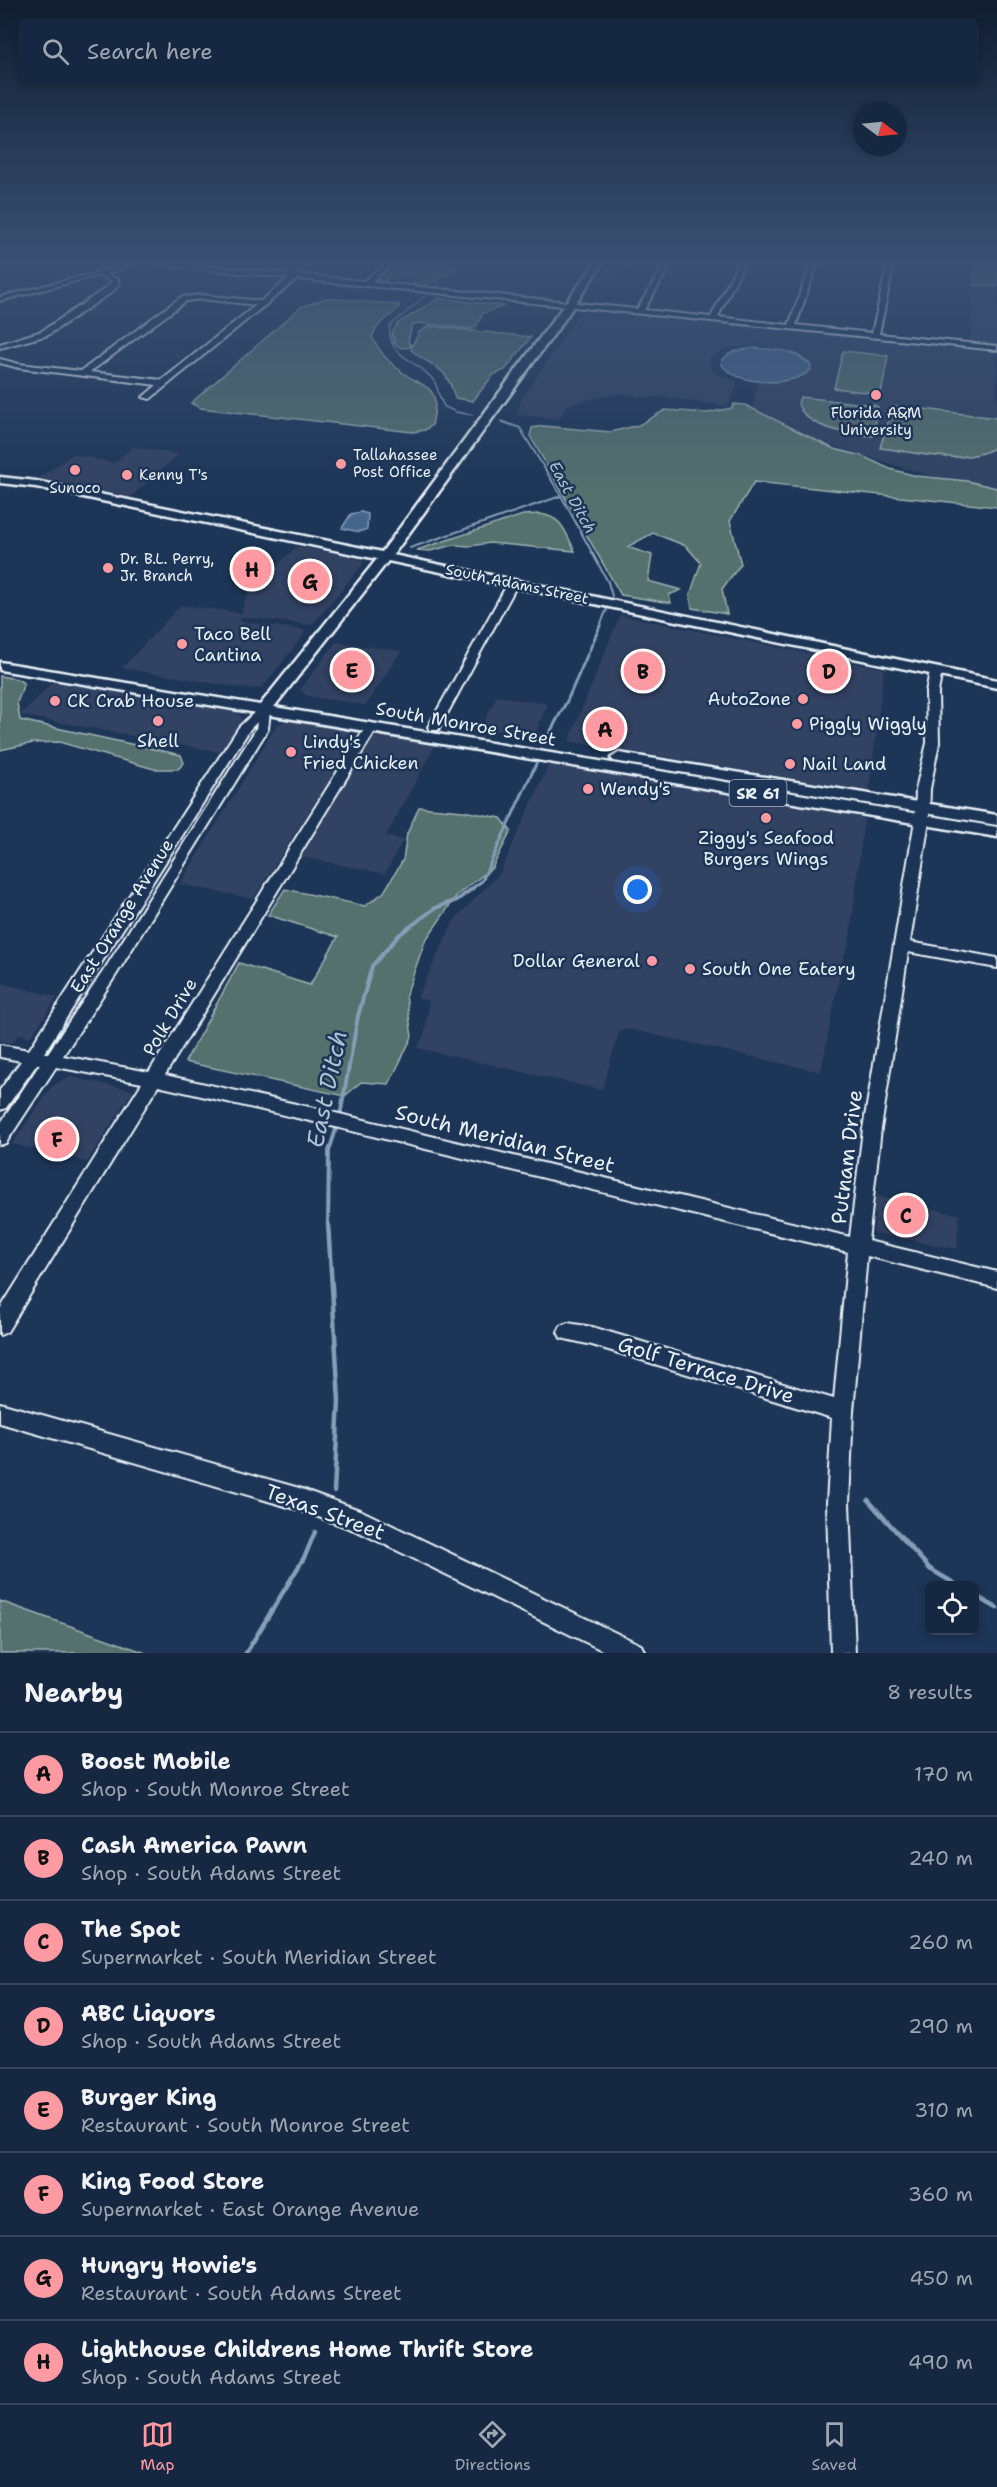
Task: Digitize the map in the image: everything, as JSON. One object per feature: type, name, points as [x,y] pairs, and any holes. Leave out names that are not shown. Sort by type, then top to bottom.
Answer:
[{"type":"main road","name":"East Orange Avenue","points":[[268,705],[385,557],[544,340]]},
{"type":"main road","name":"South Adams Street","points":[[0,474],[27,479],[36,484]]},
{"type":"main road","name":"South Adams Street","points":[[0,480],[36,484],[997,684]]},
{"type":"main road","name":"South Monroe Street","points":[[0,655],[268,705],[371,728],[432,732],[452,729],[643,767]]},
{"type":"main road","name":"South Monroe Street","points":[[0,666],[268,705],[922,813],[997,820]]},
{"type":"main road","name":"South Monroe Street","points":[[922,813],[997,832]]},
{"type":"street","points":[[0,346],[20,340]]},
{"type":"street","points":[[83,374],[129,340]]},
{"type":"street","points":[[147,397],[217,340]]},
{"type":"street","points":[[923,340],[997,348]]},
{"type":"street","points":[[0,361],[83,374],[164,383]]},
{"type":"street","points":[[432,732],[513,583]]},
{"type":"street","name":"Putnam Drive","points":[[843,1653],[838,1503],[843,1411],[858,1248],[872,1129],[922,813],[923,789],[933,743],[932,692],[936,671]]},
{"type":"street","name":"East Orange Avenue","points":[[0,1103],[33,1057],[245,727],[268,705]]},
{"type":"street","name":"East Orange Avenue","points":[[0,1138],[53,1060],[262,729],[268,705]]},
{"type":"street","name":"Polk Drive","points":[[0,1326],[371,728]]},
{"type":"street","points":[[902,946],[997,963]]},
{"type":"street","name":"South Meridian Street","points":[[0,1051],[155,1079],[323,1117],[997,1280]]},
{"type":"street","name":"Golf Terrace Drive","points":[[568,1332],[613,1342],[843,1411]]},
{"type":"street","name":"Texas Street","points":[[0,1413],[299,1499],[362,1522],[633,1653]]},
{"type":"shaded area","name":"Florida A&M University","points":[[561,340],[883,340],[970,349],[971,340],[997,340],[997,496],[829,445],[752,409],[766,345],[729,348],[711,356],[709,364],[711,369],[721,376],[738,382],[728,406],[657,397],[644,398],[620,393],[569,404],[559,419],[517,415],[521,400]]},
{"type":"shaded area","points":[[755,348],[785,351],[797,355],[810,364],[811,369],[792,379],[764,382],[737,376],[727,371],[721,363],[731,353]]},
{"type":"shaded area","name":"Kenny T's","points":[[133,447],[179,454],[131,497],[39,478],[73,454],[114,463]]},
{"type":"shaded area","points":[[361,512],[368,514],[367,529],[359,532],[342,528],[351,514]]},
{"type":"shaded area","points":[[297,546],[357,558],[364,563],[312,625],[240,617],[240,621],[304,630],[303,636],[262,688],[248,689],[122,668],[181,605],[241,613],[246,597]]},
{"type":"shaded area","points":[[620,615],[884,669],[869,791],[569,741]]},
{"type":"shaded area","points":[[336,642],[401,651],[366,705],[307,696],[300,690]]},
{"type":"shaded area","points":[[55,680],[231,710],[237,712],[242,718],[220,752],[20,715]]},
{"type":"shaded area","points":[[497,696],[548,704],[534,736],[481,728]]},
{"type":"shaded area","points":[[285,721],[352,730],[357,737],[253,899],[180,884],[277,725]]},
{"type":"shaded area","points":[[380,735],[436,744],[386,836],[403,840],[385,874],[298,856],[369,740]]},
{"type":"shaded area","points":[[549,764],[864,818],[849,945],[843,958],[821,1072],[628,1029],[619,1032],[602,1090],[417,1048],[425,1033],[429,1001],[417,998],[455,919],[500,873]]},
{"type":"shaded area","points":[[0,983],[57,997],[33,1034],[26,1038],[25,1034],[19,1035],[12,1043],[0,1041]]},
{"type":"shaded area","points":[[70,1077],[133,1090],[87,1162],[12,1144],[51,1088]]},
{"type":"shaded area","points":[[876,1196],[959,1215],[957,1249],[874,1233]]},
{"type":"green space","points":[[263,340],[374,340],[393,365],[434,395],[435,402],[432,425],[425,430],[412,432],[200,408],[191,403]]},
{"type":"green space","points":[[393,340],[408,340],[412,346],[415,340],[529,340],[505,370],[493,375],[473,401],[455,398],[448,379],[439,369],[411,350],[412,347],[401,348]]},
{"type":"green space","points":[[843,351],[888,356],[881,394],[834,388]]},
{"type":"green space","points":[[800,397],[878,407],[873,436],[841,432],[809,419],[802,412],[798,403]]},
{"type":"green space","points":[[734,404],[745,405],[834,449],[862,456],[890,469],[917,476],[967,481],[997,488],[997,507],[754,482],[730,521],[741,564],[722,589],[727,614],[692,608],[690,595],[701,563],[686,546],[653,533],[627,547],[652,555],[648,581],[681,590],[669,595],[671,603],[621,595],[530,436],[532,428],[543,426],[611,432],[639,425],[665,410],[707,413],[732,408]]},
{"type":"green space","points":[[892,407],[997,418],[997,447],[983,453],[954,457],[880,448]]},
{"type":"green space","points":[[540,514],[559,522],[575,551],[490,543],[470,546],[454,545],[430,551],[417,550],[523,515]]},
{"type":"green space","points":[[0,676],[17,679],[24,683],[17,703],[20,720],[181,755],[184,763],[178,769],[154,769],[59,742],[33,743],[0,750]]},
{"type":"green space","points":[[419,807],[463,811],[501,818],[511,831],[492,868],[457,895],[425,941],[406,995],[412,1037],[389,1084],[361,1082],[345,1096],[185,1062],[239,963],[310,985],[338,937],[268,915],[285,889],[365,906],[384,892],[403,860],[407,834]]},
{"type":"green space","points":[[0,1601],[146,1653],[0,1653]]},
{"type":"waterway","name":"East Ditch","points":[[391,340],[398,351],[434,381],[445,407],[473,415]]},
{"type":"waterway","name":"East Ditch","points":[[501,421],[507,423]]},
{"type":"waterway","name":"East Ditch","points":[[503,422],[520,428],[563,499],[608,582],[612,596]]},
{"type":"waterway","points":[[410,548],[561,496]]},
{"type":"waterway","name":"East Ditch","points":[[599,628],[607,609]]},
{"type":"waterway","name":"East Ditch","points":[[547,738],[567,701],[600,626]]},
{"type":"waterway","name":"East Ditch","points":[[471,889],[482,881],[537,762]]},
{"type":"waterway","name":"East Ditch","points":[[340,1116],[358,1016],[372,966],[399,935],[435,908],[457,900],[473,888]]},
{"type":"waterway","name":"East Ditch","points":[[328,1223],[329,1151],[337,1126]]},
{"type":"waterway","name":"East Ditch","points":[[328,1223],[339,1401],[334,1491]]},
{"type":"waterway","points":[[868,1500],[930,1569],[950,1581]]},
{"type":"waterway","name":"East Ditch","points":[[246,1653],[305,1556],[315,1532]]},
{"type":"waterway","points":[[979,1598],[997,1608]]},
{"type":"place","name":"Florida A&M University","points":[[876,395]]},
{"type":"place","name":"Tallahassee Post Office","points":[[341,464]]},
{"type":"place","name":"Sunoco","points":[[75,470]]},
{"type":"place","name":"Kenny T's","points":[[127,475]]},
{"type":"place","name":"Dr. B.L. Perry, Jr. Branch","points":[[108,568]]},
{"type":"place","name":"Lighthouse Childrens Home Thrift Store","points":[[252,569]]},
{"type":"place","name":"Hungry Howie's","points":[[310,581]]},
{"type":"place","name":"Taco Bell Cantina","points":[[182,644]]},
{"type":"place","name":"Burger King","points":[[352,670]]},
{"type":"place","name":"Cash America Pawn","points":[[643,671]]},
{"type":"place","name":"ABC Liquors","points":[[829,671]]},
{"type":"place","name":"AutoZone","points":[[803,699]]},
{"type":"place","name":"CK Crab House","points":[[55,701]]},
{"type":"place","name":"Shell","points":[[158,721]]},
{"type":"place","name":"Piggly Wiggly","points":[[797,724]]},
{"type":"place","name":"Boost Mobile","points":[[605,729]]},
{"type":"place","name":"Lindy's Fried Chicken","points":[[291,752]]},
{"type":"place","name":"Nail Land","points":[[790,764]]},
{"type":"place","name":"Wendy's","points":[[588,789]]},
{"type":"place","name":"Ziggy's Seafood Burgers Wings","points":[[766,818]]},
{"type":"place","name":"Dollar General","points":[[652,961]]},
{"type":"place","name":"South One Eatery","points":[[690,969]]},
{"type":"place","name":"King Food Store","points":[[57,1139]]},
{"type":"place","name":"The Spot","points":[[906,1215]]}]
